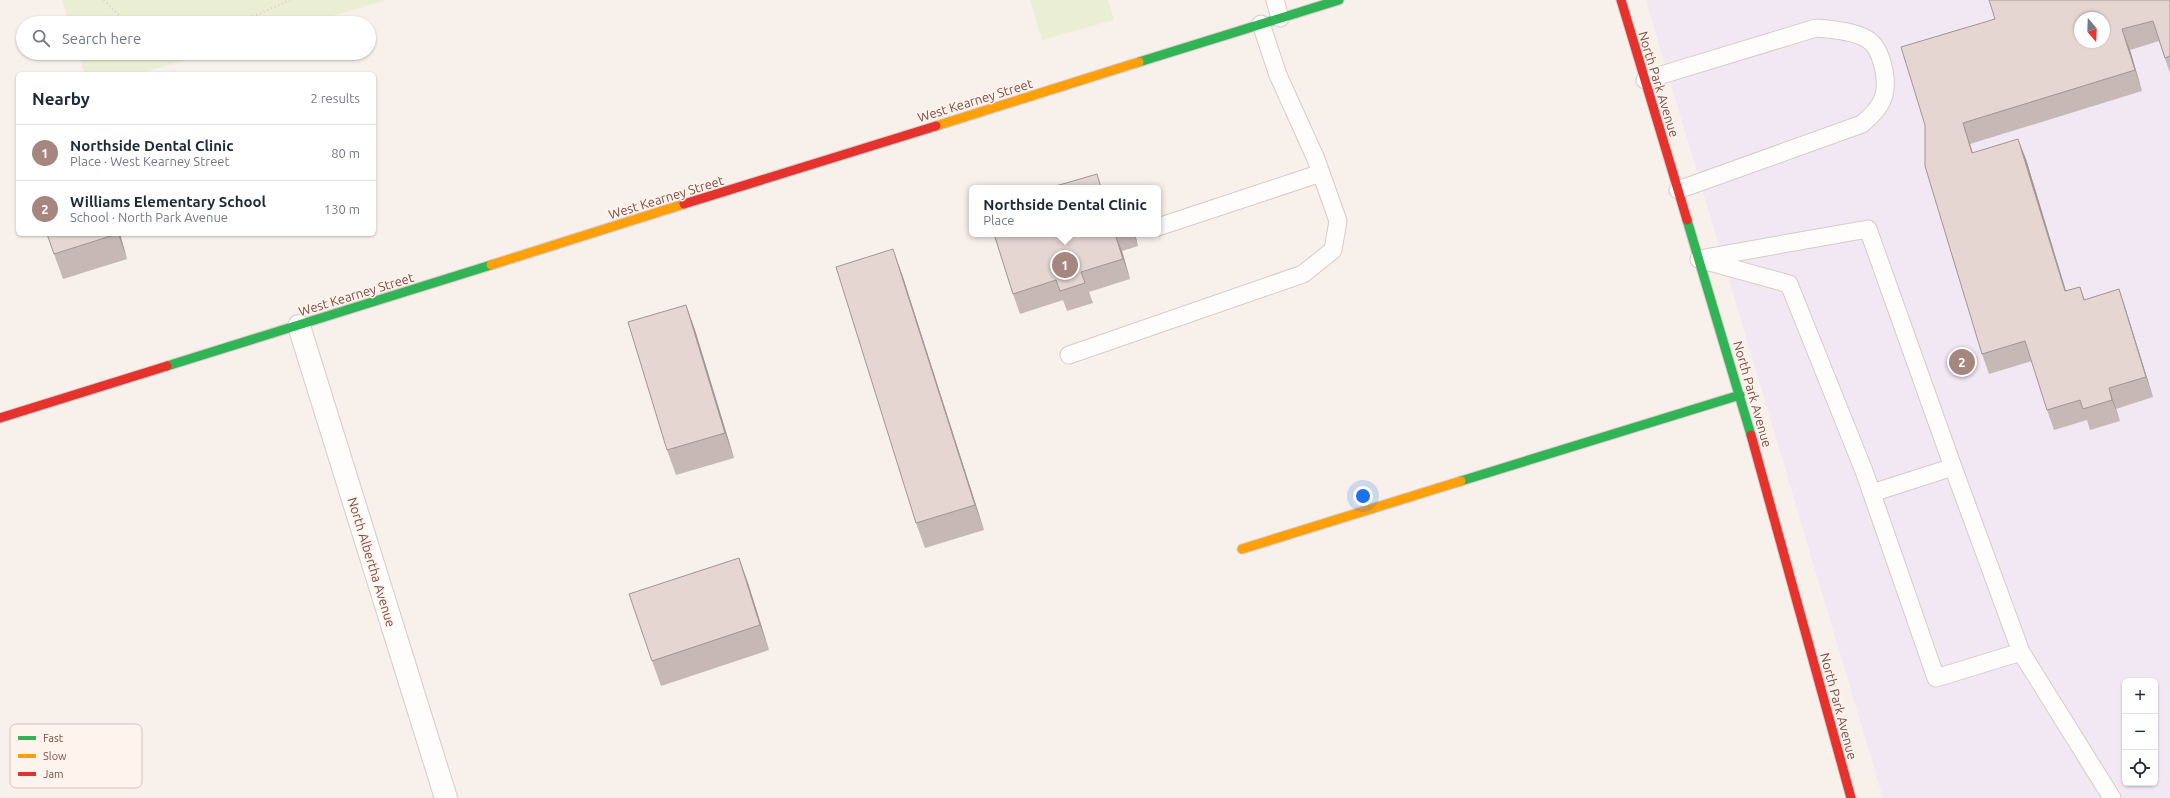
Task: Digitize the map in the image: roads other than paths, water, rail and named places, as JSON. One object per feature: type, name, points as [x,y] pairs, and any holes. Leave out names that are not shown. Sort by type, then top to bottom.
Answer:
[{"type":"main road","name":"West Kearney Street","points":[[0,418],[299,326],[1339,0]]},
{"type":"main road","name":"North Park Avenue","points":[[1621,0],[1740,395],[1851,798]]},
{"type":"main road","points":[[1242,549],[1740,395]]},
{"type":"street","name":"North Albertha Avenue","points":[[299,326],[446,798]]},
{"type":"lane","points":[[1275,0],[1280,18]]},
{"type":"lane","points":[[1069,355],[1303,274],[1333,250],[1338,221],[1321,173],[1278,75],[1261,24]]},
{"type":"lane","points":[[1645,80],[1816,28],[1836,30],[1867,39],[1878,50],[1884,71],[1884,95],[1874,114],[1862,124],[1678,190]]},
{"type":"lane","points":[[1161,226],[1321,173]]},
{"type":"lane","points":[[1699,259],[1868,229],[2021,652],[2112,798]]},
{"type":"lane","points":[[1699,259],[1789,284],[1872,493],[1936,678],[2021,652]]},
{"type":"lane","points":[[1872,493],[1953,467]]},
{"type":"place","name":"Northside Dental Clinic","points":[[1065,265]]},
{"type":"place","name":"Williams Elementary School","points":[[1962,362]]}]
